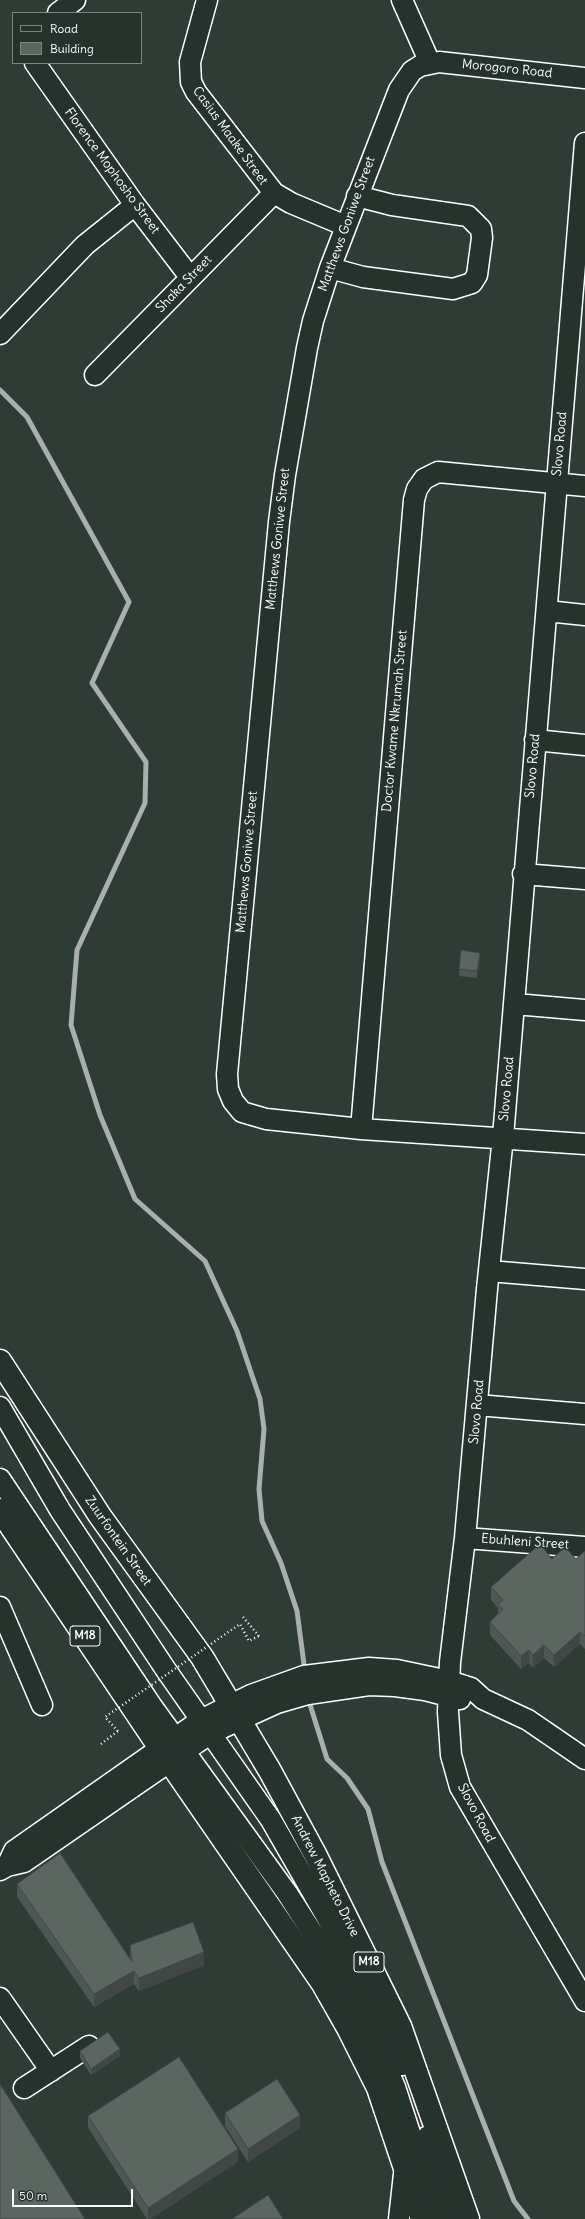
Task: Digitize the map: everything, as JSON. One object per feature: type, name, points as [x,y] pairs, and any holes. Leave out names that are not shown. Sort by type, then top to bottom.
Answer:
[{"type":"main road","name":"Zuurfontein Street","points":[[0,1361],[100,1516],[202,1657],[235,1711]]},
{"type":"main road","name":"M18","points":[[0,1510],[172,1749],[323,1984],[348,2028],[378,2088],[422,2219]]},
{"type":"main road","name":"Andrew Mapheto Drive","points":[[235,1711],[316,1856],[400,2026],[468,2219]]},
{"type":"street","points":[[59,12],[75,0]]},
{"type":"street","name":"Casius Maake Street","points":[[207,0],[190,62],[191,82],[204,105],[274,193],[291,203],[346,226]]},
{"type":"street","points":[[402,0],[430,63]]},
{"type":"street","name":"Morogoro Road","points":[[430,63],[448,63],[585,78]]},
{"type":"street","name":"Matthews Goniwe Street","points":[[361,1129],[266,1119],[242,1112],[233,1101],[228,1089],[228,1074],[279,522],[307,348],[315,314],[330,268],[399,90],[412,71],[430,63]]},
{"type":"street","name":"Florence Mophosho Street","points":[[36,64],[135,205],[190,277]]},
{"type":"street","name":"Slovo Road","points":[[585,143],[577,350],[556,483],[547,611],[523,874],[503,1137],[489,1271],[466,1538],[449,1688],[448,1735],[451,1755],[460,1787],[585,2001]]},
{"type":"street","name":"Shaka Street","points":[[95,375],[274,193]]},
{"type":"street","points":[[330,268],[363,277],[453,289],[472,283],[477,275],[480,265],[482,234],[476,222],[468,216],[392,205],[357,196]]},
{"type":"street","points":[[0,334],[59,271],[85,246],[135,205]]},
{"type":"street","name":"Doctor Kwame Nkrumah Street","points":[[361,1129],[413,516],[417,489],[424,479],[438,472],[455,472],[585,486]]},
{"type":"street","points":[[547,611],[585,615]]},
{"type":"street","points":[[535,740],[585,745]]},
{"type":"street","points":[[523,874],[585,879]]},
{"type":"street","points":[[514,1004],[585,1010]]},
{"type":"street","points":[[361,1129],[503,1137],[585,1144]]},
{"type":"street","points":[[489,1271],[585,1279]]},
{"type":"street","points":[[477,1405],[585,1414]]},
{"type":"street","points":[[0,1407],[60,1510],[166,1670],[271,1820],[364,1982],[394,2041],[425,2128],[454,2219]]},
{"type":"street","points":[[0,1479],[172,1749],[291,1899],[348,1988],[374,2039],[395,2087],[438,2219]]},
{"type":"street","name":"Ebuhleni Street","points":[[466,1538],[585,1547]]},
{"type":"street","points":[[0,1607],[42,1705]]},
{"type":"street","points":[[3,1868],[24,1862],[172,1749],[206,1726],[235,1711],[274,1695],[308,1694],[346,1679],[395,1686],[449,1688],[468,1702],[483,1699],[528,1720],[585,1759]]},
{"type":"street","points":[[0,1998],[51,2071]]},
{"type":"street","points":[[24,2088],[89,2046]]},
{"type":"street","points":[[399,2219],[405,2165]]},
{"type":"path","points":[[101,1744],[118,1731],[105,1716],[240,1624],[249,1641],[259,1636],[243,1617]]},
{"type":"building","points":[[461,950],[480,953],[477,971],[459,969]]},
{"type":"building","points":[[540,1544],[552,1559],[565,1547],[576,1559],[585,1551],[585,1636],[580,1632],[554,1655],[544,1645],[533,1655],[529,1650],[521,1656],[490,1622],[503,1609],[498,1604],[503,1600],[491,1587]]},
{"type":"building","points":[[60,1853],[132,1962],[130,1945],[193,1922],[204,1952],[139,1978],[134,1971],[94,1994],[17,1884]]},
{"type":"building","points":[[108,2032],[120,2049],[91,2069],[80,2051]]},
{"type":"building","points":[[179,2057],[238,2149],[148,2208],[88,2116]]},
{"type":"building","points":[[277,2079],[300,2115],[248,2149],[225,2113]]},
{"type":"building","points":[[0,2084],[85,2219],[0,2219]]},
{"type":"building","points":[[268,2195],[283,2219],[232,2219]]},
{"type":"waterway","points":[[0,390],[27,417],[129,602],[92,683],[146,762],[145,803],[77,950],[71,1025],[100,1115],[135,1199],[205,1261],[237,1331],[260,1399],[264,1429],[259,1489],[262,1521],[281,1563],[297,1611],[305,1672]]},
{"type":"waterway","points":[[308,1698],[327,1759],[347,1778],[368,1809],[382,1862],[514,2201],[528,2219]]}]
